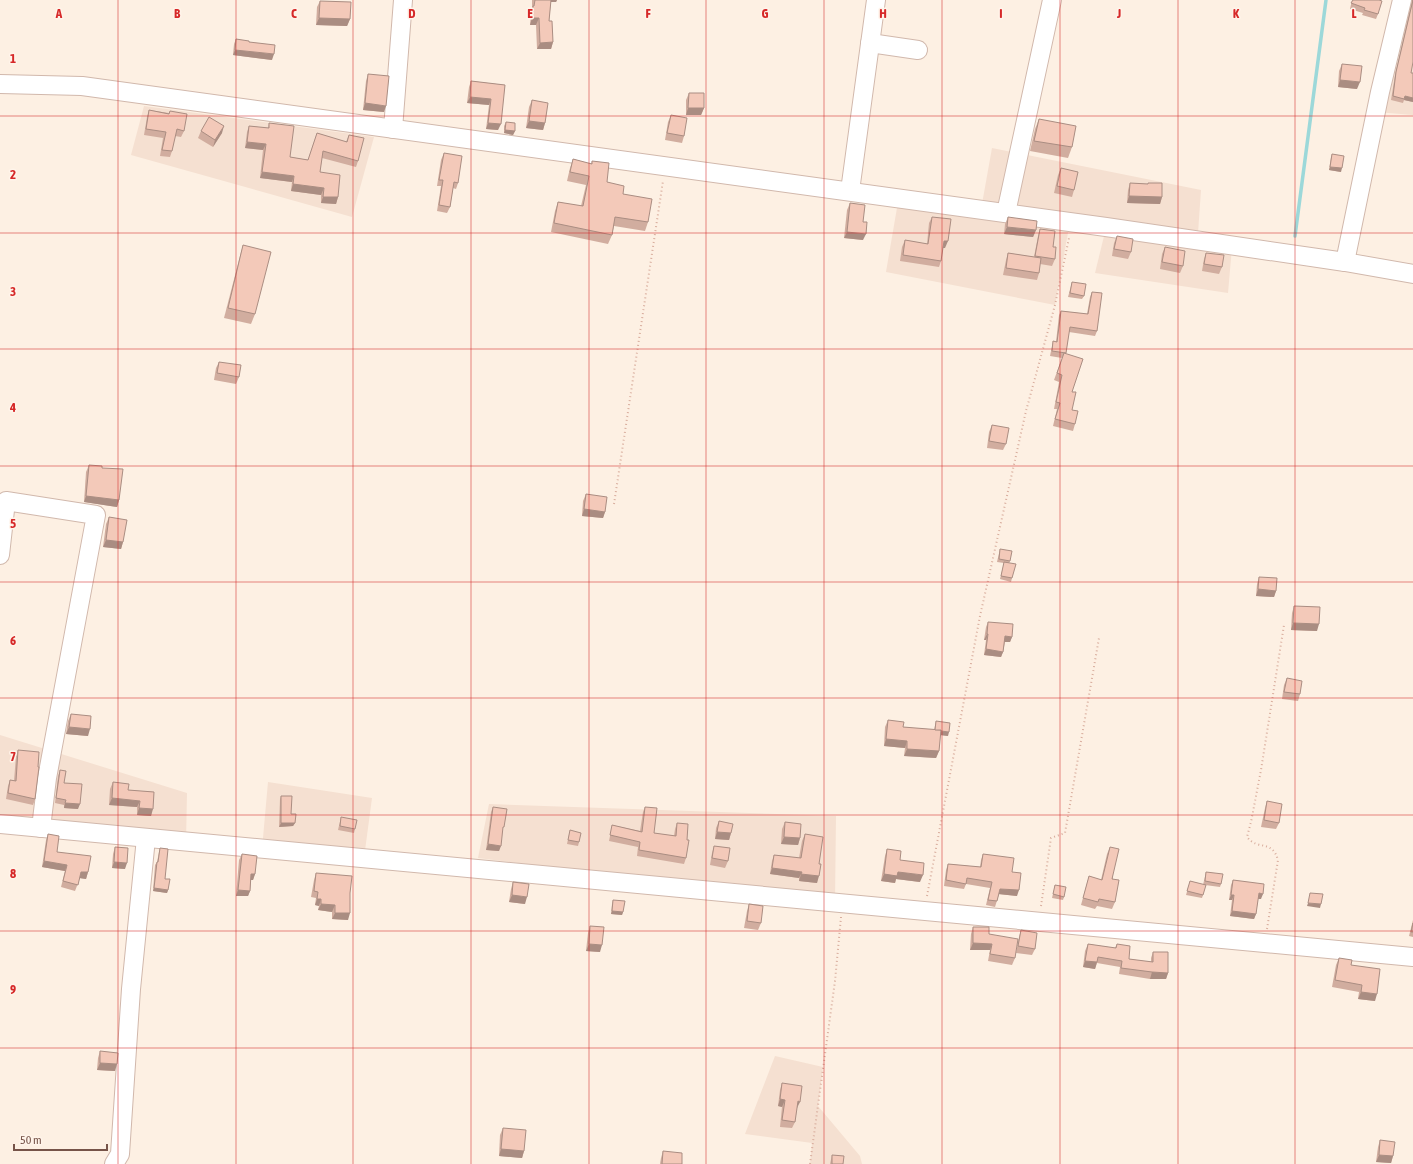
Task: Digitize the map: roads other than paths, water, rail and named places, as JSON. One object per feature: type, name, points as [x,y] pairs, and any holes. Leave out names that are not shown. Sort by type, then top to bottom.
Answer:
[{"type":"street","points":[[393,129],[402,0]]},
{"type":"street","points":[[850,191],[876,0]]},
{"type":"street","points":[[1006,213],[1052,0]]},
{"type":"street","points":[[1345,262],[1380,92],[1402,0]]},
{"type":"street","points":[[870,43],[918,50]]},
{"type":"street","points":[[0,84],[82,86],[1006,213],[1345,262],[1413,274]]},
{"type":"street","points":[[0,555],[6,502],[96,515],[47,778],[41,828]]},
{"type":"street","points":[[0,824],[1413,956]]},
{"type":"street","points":[[114,1164],[120,1154],[131,990],[146,838]]},
{"type":"waterway","points":[[1295,236],[1326,0]]}]
